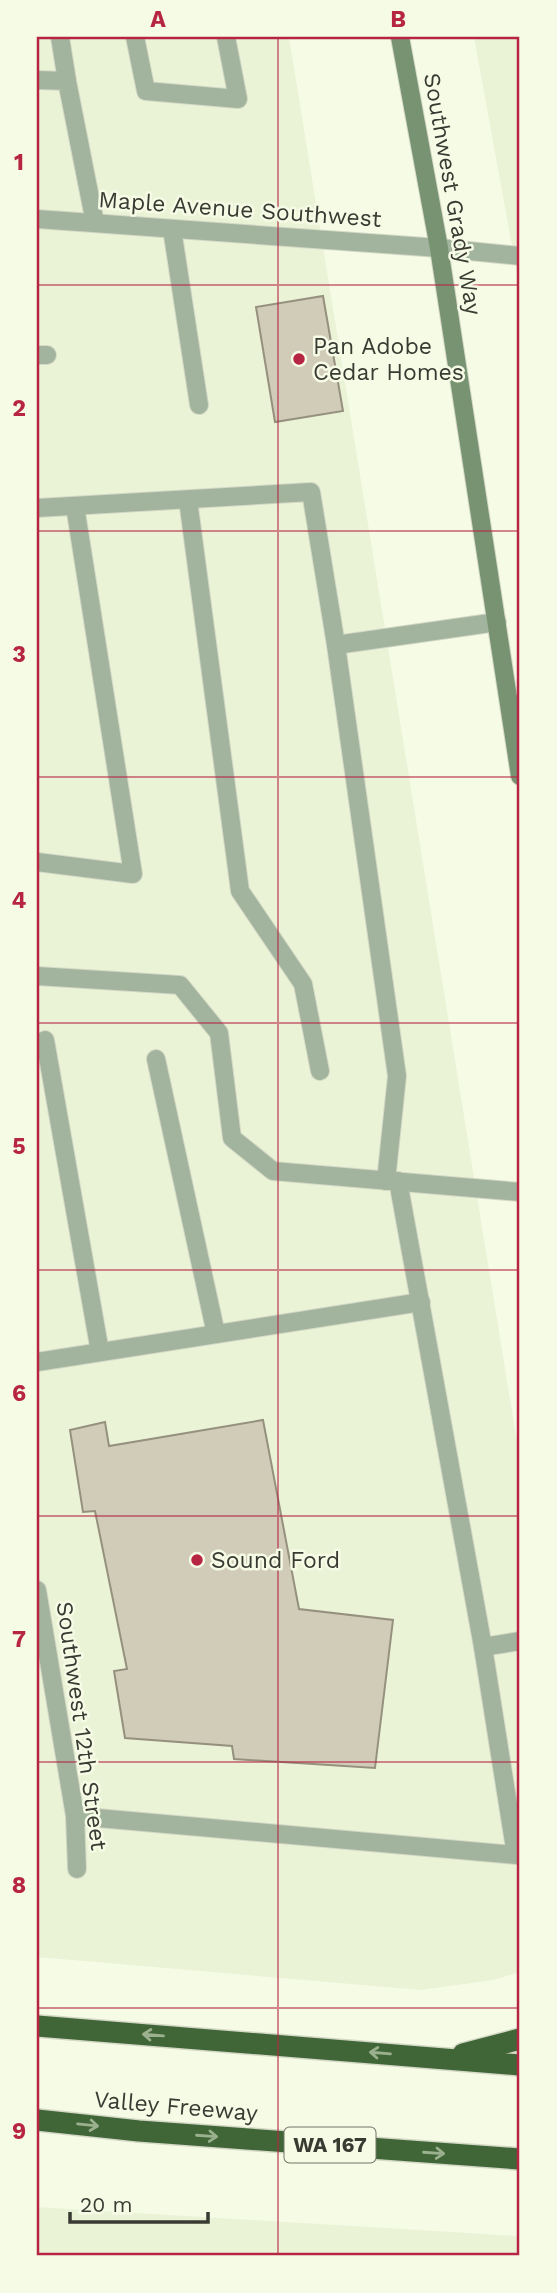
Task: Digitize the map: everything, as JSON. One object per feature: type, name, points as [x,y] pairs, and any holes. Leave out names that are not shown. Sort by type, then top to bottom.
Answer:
[{"type":"highway","points":[[37,2012],[79,2029]]},
{"type":"highway","points":[[37,2026],[520,2065]]},
{"type":"highway","points":[[448,2058],[520,2039]]},
{"type":"highway","name":"Valley Freeway","points":[[37,2120],[139,2131],[520,2159]]},
{"type":"main road","name":"Southwest Grady Way","points":[[400,37],[439,248],[520,776]]},
{"type":"street","points":[[60,37],[95,223]]},
{"type":"street","points":[[135,37],[146,91],[238,99],[226,37]]},
{"type":"street","points":[[37,80],[67,81]]},
{"type":"street","name":"Maple Avenue Southwest","points":[[37,219],[520,256]]},
{"type":"street","points":[[172,229],[199,405]]},
{"type":"street","points":[[37,508],[311,492],[397,1076],[392,1181],[421,1302],[483,1647],[516,1855],[75,1816]]},
{"type":"street","points":[[188,499],[240,891],[303,984],[320,1071]]},
{"type":"street","points":[[37,862],[133,874],[75,506]]},
{"type":"street","points":[[335,645],[497,622]]},
{"type":"street","points":[[37,976],[180,985],[219,1033],[232,1138],[273,1171],[520,1192]]},
{"type":"street","points":[[45,1040],[100,1352]]},
{"type":"street","points":[[156,1059],[216,1334]]},
{"type":"street","points":[[37,1362],[421,1302]]},
{"type":"street","name":"Southwest 12th Street","points":[[37,1590],[75,1816],[77,1869]]},
{"type":"street","points":[[483,1647],[520,1641]]},
{"type":"shaded area","points":[[37,37],[289,37],[520,1461],[520,1972],[493,1980],[421,1990],[37,1957]]},
{"type":"shaded area","points":[[474,37],[520,37],[520,290]]},
{"type":"shaded area","points":[[37,2207],[520,2236],[520,2256],[37,2256]]},
{"type":"building","name":"Pan Adobe Cedar Homes","points":[[323,296],[343,411],[275,422],[256,307]]},
{"type":"building","name":"Sound Ford","points":[[263,1420],[299,1609],[393,1620],[375,1768],[234,1759],[232,1746],[125,1738],[114,1671],[127,1669],[95,1511],[83,1512],[70,1430],[105,1422],[109,1446]]},
{"type":"place","name":"Pan Adobe Cedar Homes","points":[[299,359]]},
{"type":"place","name":"Sound Ford","points":[[197,1560]]}]
